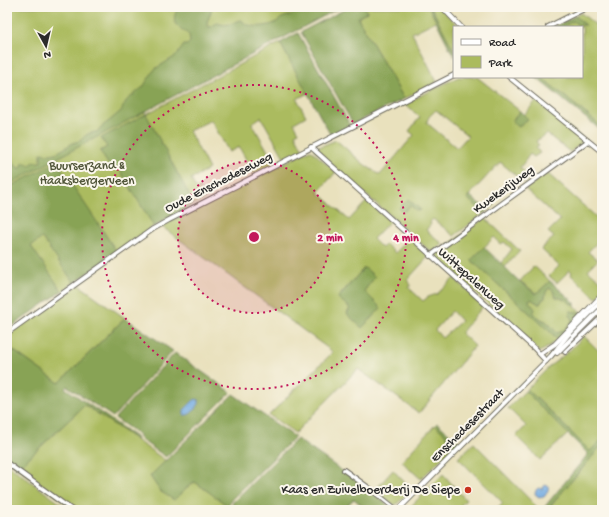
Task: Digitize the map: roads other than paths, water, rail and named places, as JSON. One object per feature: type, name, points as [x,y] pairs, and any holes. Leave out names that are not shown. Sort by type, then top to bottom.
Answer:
[{"type":"street","points":[[442,7],[461,26]]},
{"type":"street","points":[[550,26],[588,7]]},
{"type":"street","name":"Oude Enschedeseweg","points":[[7,333],[153,229],[453,76]]},
{"type":"street","points":[[510,78],[602,152]]},
{"type":"street","name":"Kwekerijweg","points":[[430,256],[588,141]]},
{"type":"street","name":"Wittepalenweg","points":[[311,147],[546,361]]},
{"type":"street","points":[[540,354],[555,344],[602,295]]},
{"type":"street","name":"Enschedesestraat","points":[[397,510],[551,356],[568,335],[602,301]]},
{"type":"street","name":"Enschedesestraat","points":[[551,356],[563,347],[602,308]]},
{"type":"street","points":[[565,352],[602,317]]},
{"type":"street","points":[[7,463],[72,510]]},
{"type":"street","points":[[344,470],[397,510]]},
{"type":"water","points":[[197,399],[199,404],[196,408],[191,413],[184,415],[184,410]]},
{"type":"water","points":[[545,485],[548,486],[548,492],[545,495],[539,497],[535,494],[538,488],[542,489]]},
{"type":"place","name":"Kaas en Zuivelboerderij De Siepe","points":[[468,490]]},
{"type":"park label","name":"Buurserzand & Haaksbergerveen","points":[[87,174]]}]
